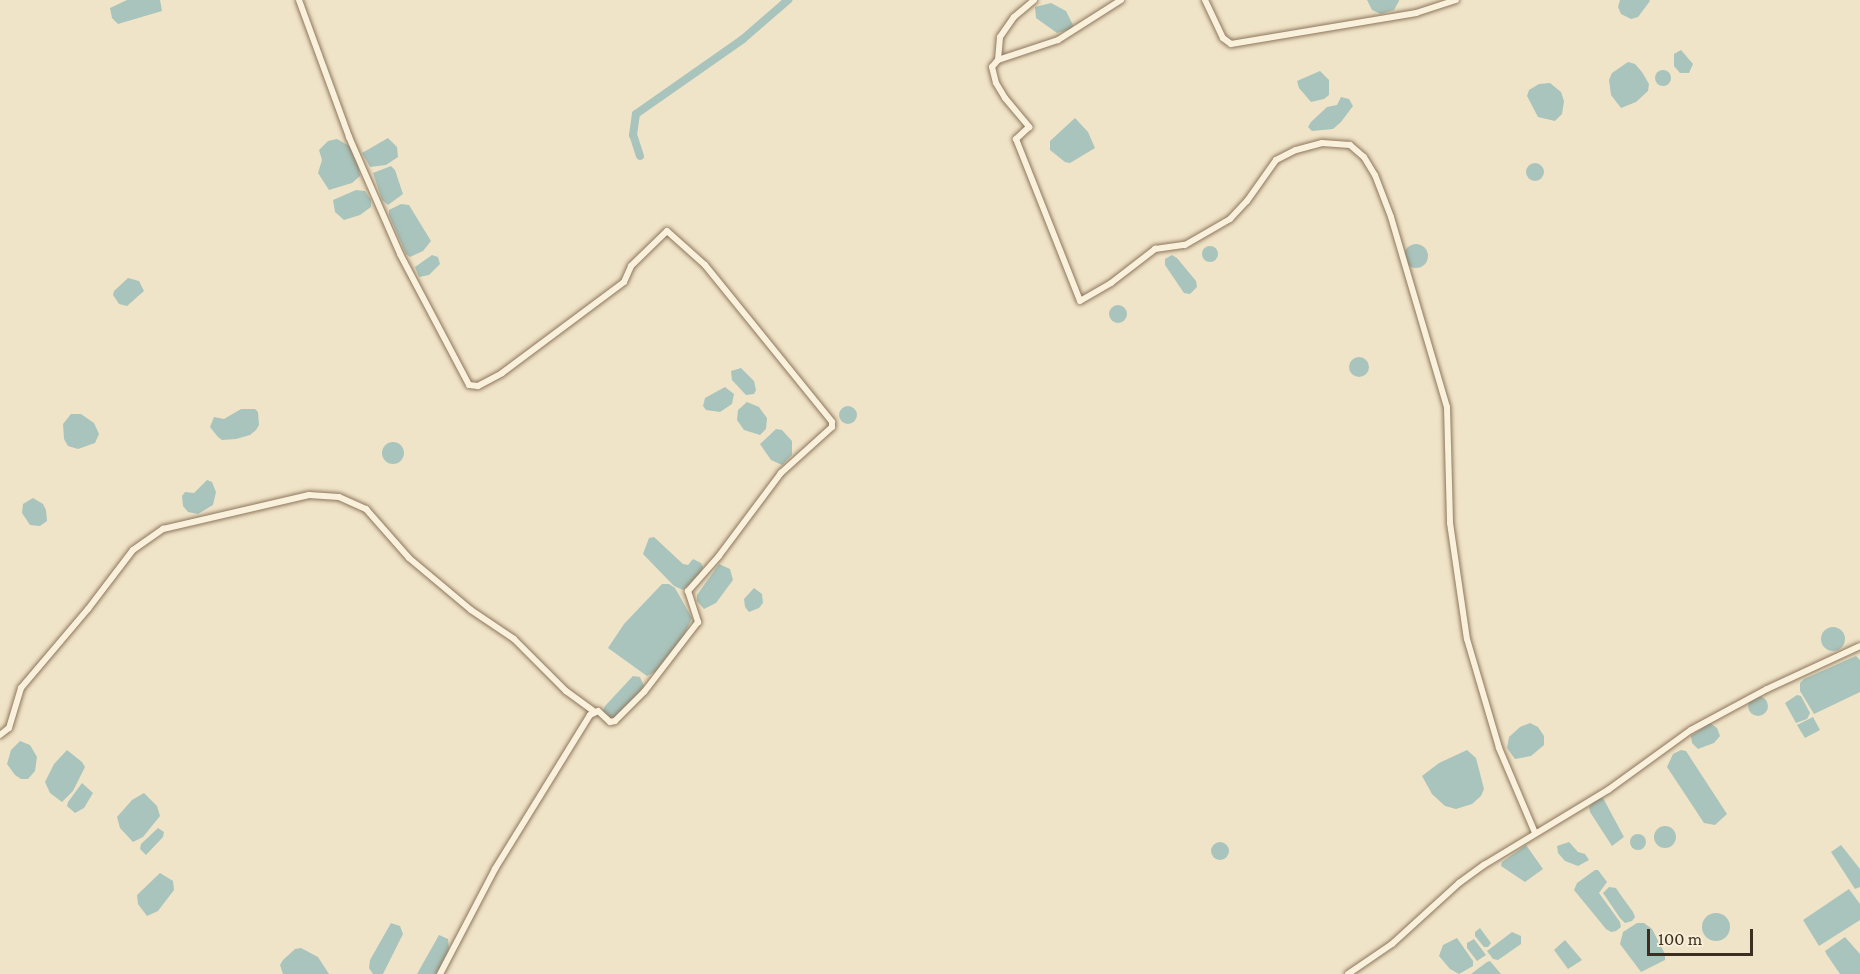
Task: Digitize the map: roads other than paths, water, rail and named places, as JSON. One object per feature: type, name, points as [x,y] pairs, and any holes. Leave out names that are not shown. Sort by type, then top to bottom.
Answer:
[{"type":"street","points":[[0,735],[9,728],[21,688],[88,609],[133,550],[163,529],[309,495],[339,497],[366,509],[409,558],[471,610],[514,639],[566,691],[594,711],[598,711],[610,722],[615,721],[644,692],[698,622],[699,618],[688,597],[688,591],[719,556],[781,473],[832,427],[832,422],[705,265],[667,231],[632,266],[624,282],[502,373],[477,386],[469,385],[400,254],[349,137],[299,0]]},
{"type":"street","points":[[998,60],[1000,37],[1014,17],[1034,0]]},
{"type":"street","points":[[1121,0],[1058,40],[998,60],[992,67],[996,83],[1029,127],[1016,139],[1080,301],[1111,283],[1155,249],[1185,244],[1230,219],[1247,201],[1276,160],[1296,150],[1322,143],[1350,145],[1364,157],[1375,176],[1391,217],[1447,407],[1450,523],[1467,639],[1499,748],[1535,833]]},
{"type":"street","points":[[1205,0],[1223,38],[1231,44],[1416,13],[1456,0]]},
{"type":"street","points":[[1348,974],[1392,944],[1459,883],[1535,833],[1608,790],[1691,730],[1767,689],[1860,646]]},
{"type":"street","points":[[440,974],[475,905],[535,800],[594,711]]},
{"type":"water","points":[[127,0],[160,0],[162,11],[118,24],[112,18],[110,8]]},
{"type":"water","points":[[1367,0],[1399,1],[1394,10],[1381,14],[1372,10]]},
{"type":"water","points":[[1620,0],[1650,1],[1638,17],[1631,19],[1621,14],[1618,7]]},
{"type":"water","points":[[1051,3],[1066,11],[1073,25],[1072,29],[1057,33],[1036,18],[1035,7]]},
{"type":"water","points":[[1681,50],[1693,64],[1689,73],[1680,73],[1674,66],[1674,54]]},
{"type":"water","points":[[1628,62],[1635,64],[1642,72],[1649,84],[1648,91],[1636,102],[1621,108],[1611,95],[1609,80],[1612,73]]},
{"type":"water","points":[[1660,70],[1666,70],[1671,78],[1669,84],[1660,86],[1655,81],[1655,75]]},
{"type":"water","points":[[1320,71],[1329,80],[1329,95],[1324,99],[1311,102],[1299,88],[1297,81]]},
{"type":"water","points":[[1550,83],[1561,92],[1564,101],[1562,114],[1555,121],[1538,117],[1527,96],[1529,90],[1539,84]]},
{"type":"water","points":[[1341,97],[1349,99],[1353,106],[1341,122],[1333,129],[1312,131],[1308,127],[1311,122],[1327,107],[1337,105]]},
{"type":"water","points":[[1075,118],[1088,132],[1095,148],[1070,163],[1065,162],[1050,150],[1050,141]]},
{"type":"water","points":[[388,138],[397,147],[398,157],[386,165],[370,167],[362,153]]},
{"type":"water","points":[[337,139],[351,147],[360,176],[352,183],[329,190],[318,173],[322,160],[319,150],[328,141]]},
{"type":"water","points":[[1535,163],[1541,166],[1544,172],[1541,178],[1535,181],[1529,178],[1526,172],[1529,166]]},
{"type":"water","points":[[391,166],[395,170],[403,194],[388,205],[382,200],[373,173]]},
{"type":"water","points":[[356,190],[365,191],[371,200],[371,207],[360,215],[344,220],[335,212],[333,200]]},
{"type":"water","points":[[401,204],[409,205],[431,241],[423,251],[410,257],[406,254],[389,215],[389,210]]},
{"type":"water","points":[[1411,244],[1421,244],[1428,251],[1428,261],[1421,268],[1411,268],[1404,261],[1404,251]]},
{"type":"water","points":[[1207,246],[1213,246],[1218,254],[1216,260],[1207,262],[1202,257],[1202,251]]},
{"type":"water","points":[[432,255],[438,257],[440,264],[429,275],[419,277],[415,267]]},
{"type":"water","points":[[1172,255],[1196,281],[1197,287],[1190,294],[1184,293],[1165,265],[1165,259]]},
{"type":"water","points":[[128,278],[139,281],[144,291],[127,306],[119,304],[113,295],[114,291]]},
{"type":"water","points":[[1118,305],[1124,308],[1127,314],[1124,320],[1118,323],[1112,320],[1109,314],[1112,308]]},
{"type":"water","points":[[1359,357],[1366,360],[1369,367],[1366,374],[1359,377],[1352,374],[1349,367],[1352,360]]},
{"type":"water","points":[[741,368],[754,381],[756,390],[754,394],[746,395],[732,380],[731,371]]},
{"type":"water","points":[[725,387],[734,394],[732,404],[720,412],[706,410],[703,406],[705,398]]},
{"type":"water","points":[[747,402],[759,407],[767,418],[766,429],[760,435],[744,430],[737,420],[738,410]]},
{"type":"water","points":[[848,406],[854,409],[857,415],[854,421],[848,424],[842,421],[839,415],[842,409]]},
{"type":"water","points":[[241,409],[255,409],[258,412],[259,425],[256,430],[250,435],[222,440],[210,427],[214,417],[224,419]]},
{"type":"water","points":[[71,414],[81,414],[94,423],[99,434],[95,443],[78,449],[68,446],[64,439],[63,424]]},
{"type":"water","points":[[776,429],[782,430],[792,441],[792,455],[782,465],[771,460],[760,444]]},
{"type":"water","points":[[393,442],[401,445],[404,453],[401,461],[393,464],[385,461],[382,453],[385,445]]},
{"type":"water","points":[[207,480],[212,482],[216,492],[213,505],[198,514],[188,512],[183,506],[182,496],[185,492],[194,493]]},
{"type":"water","points":[[33,498],[43,504],[46,510],[47,521],[40,526],[30,525],[22,513],[23,504]]},
{"type":"water","points":[[654,537],[683,564],[688,565],[693,559],[701,563],[703,567],[701,573],[683,590],[674,586],[643,554],[649,538]]},
{"type":"water","points":[[719,564],[730,569],[733,580],[716,603],[704,609],[697,601],[697,595]]},
{"type":"water","points":[[662,584],[669,584],[675,588],[692,618],[684,635],[655,672],[647,676],[608,648],[624,624]]},
{"type":"water","points":[[754,588],[762,594],[763,603],[759,608],[749,612],[745,607],[744,599]]},
{"type":"water","points":[[1833,627],[1838,628],[1844,634],[1844,644],[1838,650],[1833,651],[1828,650],[1822,644],[1821,639],[1822,634],[1828,628]]},
{"type":"water","points":[[1856,656],[1860,660],[1860,692],[1814,714],[1800,691],[1800,683],[1804,679]]},
{"type":"water","points":[[633,676],[640,677],[644,686],[625,709],[610,718],[603,711],[605,706]]},
{"type":"water","points":[[1797,695],[1801,696],[1810,713],[1807,719],[1796,723],[1785,703]]},
{"type":"water","points":[[1754,696],[1762,696],[1768,702],[1768,710],[1762,716],[1754,716],[1748,710],[1748,702]]},
{"type":"water","points":[[1813,717],[1820,730],[1805,738],[1797,725]]},
{"type":"water","points":[[1530,723],[1538,727],[1544,736],[1544,745],[1531,756],[1515,759],[1507,748],[1509,737],[1520,727]]},
{"type":"water","points":[[1710,723],[1717,728],[1720,736],[1714,743],[1698,749],[1692,743],[1691,736]]},
{"type":"water","points":[[20,741],[30,745],[37,757],[35,771],[28,779],[21,779],[15,775],[7,764],[11,750]]},
{"type":"water","points":[[67,750],[85,767],[73,791],[62,802],[50,793],[45,782],[54,764]]},
{"type":"water","points":[[1467,750],[1476,758],[1484,789],[1481,796],[1472,804],[1456,809],[1445,806],[1432,794],[1422,776],[1439,763]]},
{"type":"water","points":[[1681,750],[1686,751],[1727,814],[1715,825],[1704,823],[1667,767],[1673,754]]},
{"type":"water","points":[[82,783],[93,793],[84,808],[75,813],[67,806]]},
{"type":"water","points":[[144,793],[157,806],[160,816],[143,837],[133,842],[120,828],[117,817],[132,800]]},
{"type":"water","points":[[1597,798],[1603,798],[1624,837],[1612,846],[1590,812],[1589,807]]},
{"type":"water","points":[[1665,826],[1675,833],[1676,837],[1669,847],[1665,848],[1655,841],[1654,837],[1661,827]]},
{"type":"water","points":[[158,828],[164,832],[163,837],[146,855],[140,849],[141,844]]},
{"type":"water","points":[[1635,834],[1641,834],[1646,842],[1644,848],[1635,850],[1630,845],[1630,839]]},
{"type":"water","points":[[1220,842],[1226,845],[1229,851],[1226,857],[1220,860],[1214,857],[1211,851],[1214,845]]},
{"type":"water","points":[[1569,842],[1589,860],[1578,866],[1565,861],[1558,853],[1557,846]]},
{"type":"water","points":[[1526,845],[1543,869],[1525,882],[1501,866],[1502,862]]},
{"type":"water","points":[[1841,845],[1860,869],[1860,887],[1855,889],[1831,852]]},
{"type":"water","points":[[1598,870],[1607,882],[1599,893],[1620,922],[1621,927],[1616,931],[1611,932],[1606,929],[1574,890],[1577,883]]},
{"type":"water","points":[[160,873],[173,881],[174,890],[158,911],[147,916],[138,904],[137,895]]},
{"type":"water","points":[[1609,887],[1616,888],[1633,912],[1635,917],[1632,921],[1625,923],[1603,893]]},
{"type":"water","points":[[1849,889],[1860,904],[1860,920],[1819,946],[1803,920]]},
{"type":"water","points":[[1716,913],[1726,917],[1730,927],[1726,937],[1716,941],[1706,937],[1702,927],[1706,917]]},
{"type":"water","points":[[391,923],[400,926],[403,934],[383,974],[373,974],[369,968],[370,960]]},
{"type":"water","points":[[1637,923],[1644,923],[1652,929],[1665,954],[1665,960],[1641,972],[1620,944],[1623,932]]},
{"type":"water","points":[[1480,928],[1491,943],[1488,947],[1484,947],[1475,936],[1475,932]]},
{"type":"water","points":[[1512,932],[1521,936],[1521,944],[1498,960],[1493,959],[1487,951]]},
{"type":"water","points":[[439,935],[448,939],[449,949],[437,974],[417,974]]},
{"type":"water","points":[[1845,937],[1860,954],[1860,974],[1840,974],[1825,951]]},
{"type":"water","points":[[1457,938],[1473,961],[1473,966],[1459,974],[1450,969],[1439,956],[1443,945]]},
{"type":"water","points":[[1474,939],[1486,955],[1477,961],[1467,948],[1467,943]]},
{"type":"water","points":[[1565,940],[1582,960],[1568,969],[1554,950]]},
{"type":"water","points":[[301,948],[318,957],[329,974],[283,974],[280,965],[283,960],[295,949]]},
{"type":"water","points":[[1490,961],[1501,974],[1471,974],[1487,962]]},
{"type":"waterway","points":[[640,156],[633,135],[636,114],[743,39],[788,0]]}]
